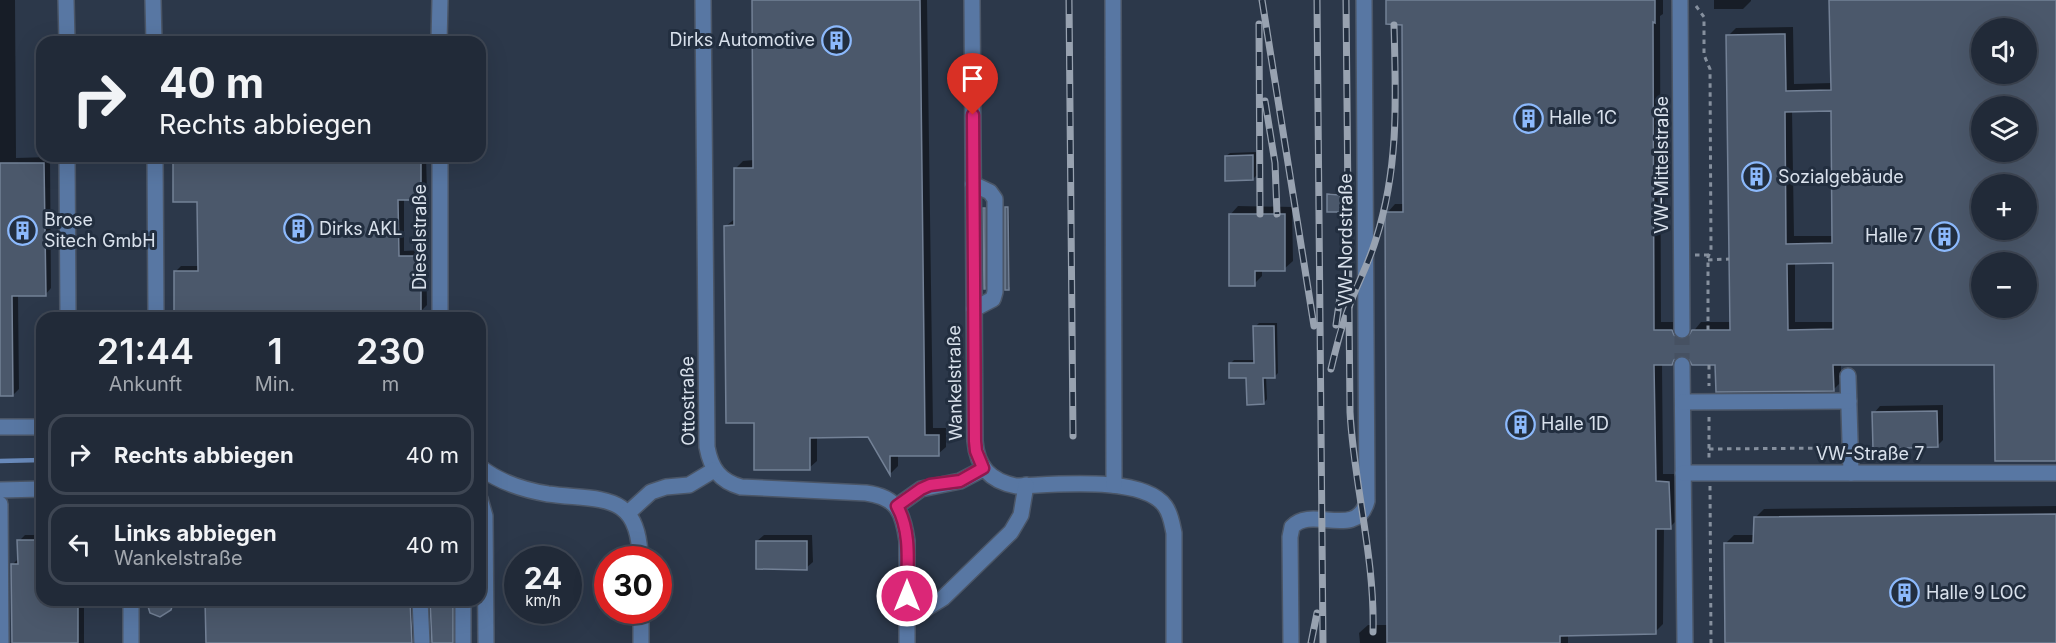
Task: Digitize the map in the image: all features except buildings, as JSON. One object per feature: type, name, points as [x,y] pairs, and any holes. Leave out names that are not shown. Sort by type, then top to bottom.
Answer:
[{"type":"street","points":[[66,0],[67,36]]},
{"type":"street","points":[[153,0],[154,36]]},
{"type":"street","points":[[434,0],[438,36]]},
{"type":"street","points":[[438,36],[440,0]]},
{"type":"street","name":"Ottostraße","points":[[703,0],[707,447],[714,470]]},
{"type":"street","name":"Wankelstraße","points":[[972,0],[975,441],[976,451],[983,468]]},
{"type":"street","points":[[1113,0],[1114,485]]},
{"type":"street","name":"VW-Nordstraße","points":[[1291,643],[1290,537],[1292,527],[1303,520],[1346,521],[1357,517],[1365,508],[1368,480],[1364,0]]},
{"type":"street","name":"VW-Mittelstraße","points":[[1680,0],[1682,330]]},
{"type":"street","points":[[67,162],[68,312]]},
{"type":"street","points":[[155,162],[156,312]]},
{"type":"street","name":"Dieselstraße","points":[[440,162],[440,312]]},
{"type":"street","points":[[973,184],[990,192],[995,199],[993,299],[974,309]]},
{"type":"street","points":[[1682,365],[1685,643]]},
{"type":"street","points":[[1848,376],[1851,473]]},
{"type":"street","points":[[1683,402],[1849,401]]},
{"type":"street","points":[[0,427],[36,427]]},
{"type":"street","points":[[897,506],[930,485],[960,481],[983,468],[997,480],[1006,484],[1026,486],[1114,485],[1148,492],[1166,507],[1174,533],[1174,643]]},
{"type":"street","points":[[486,470],[530,490],[604,500],[617,504],[628,513],[638,534],[639,546]]},
{"type":"street","points":[[628,513],[651,492],[666,487],[689,485],[714,470],[720,478],[741,487],[866,493],[884,497],[897,506],[905,524],[907,643]]},
{"type":"street","name":"VW-Straße 7","points":[[1683,473],[2056,473]]},
{"type":"street","points":[[907,614],[925,609],[943,598],[1011,532],[1021,514],[1026,486]]},
{"type":"street","points":[[0,490],[36,489]]},
{"type":"street","points":[[0,504],[1,643]]},
{"type":"street","points":[[131,606],[131,643]]},
{"type":"street","points":[[420,606],[422,643]]},
{"type":"street","points":[[463,606],[463,643]]},
{"type":"street","points":[[486,606],[486,643]]},
{"type":"street","points":[[641,624],[641,643]]},
{"type":"path","points":[[1692,0],[1704,18],[1704,55],[1710,69],[1711,250],[1708,260],[1708,330]]},
{"type":"path","points":[[1708,260],[1729,259]]},
{"type":"path","points":[[1709,365],[1711,643]]},
{"type":"path","points":[[1709,449],[1851,448]]},
{"type":"waterway","points":[[0,461],[36,460]]},
{"type":"tunnel","points":[[1682,330],[1682,365]]},
{"type":"railway","points":[[1069,0],[1073,436]]},
{"type":"railway","points":[[1262,0],[1314,326]]},
{"type":"railway","points":[[1317,0],[1323,643]]},
{"type":"railway","points":[[1346,0],[1350,412],[1371,577],[1373,632]]},
{"type":"railway","points":[[1259,24],[1260,214]]},
{"type":"railway","points":[[1331,369],[1346,315],[1376,239],[1389,186],[1395,106],[1394,25]]},
{"type":"railway","points":[[1265,101],[1275,163],[1277,214]]},
{"type":"railway","points":[[1336,325],[1342,283]]},
{"type":"railway","points":[[1311,643],[1317,613]]},
{"type":"place","name":"Dirks Automotive","points":[[836,40]]},
{"type":"place","name":"Halle 1C","points":[[1528,118]]},
{"type":"place","name":"Sozialgebäude","points":[[1757,177]]},
{"type":"place","name":"Dirks AKL","points":[[298,229]]},
{"type":"place","name":"Brose Sitech GmbH","points":[[23,230]]},
{"type":"place","name":"Halle 7","points":[[1944,236]]},
{"type":"place","name":"Halle 1D","points":[[1520,424]]},
{"type":"place","name":"Halle 9 LOC","points":[[1905,593]]},
{"type":"route","points":[[907,596],[907,541],[905,524],[897,506],[930,485],[960,481],[983,468],[976,451],[975,441],[973,115]]}]
